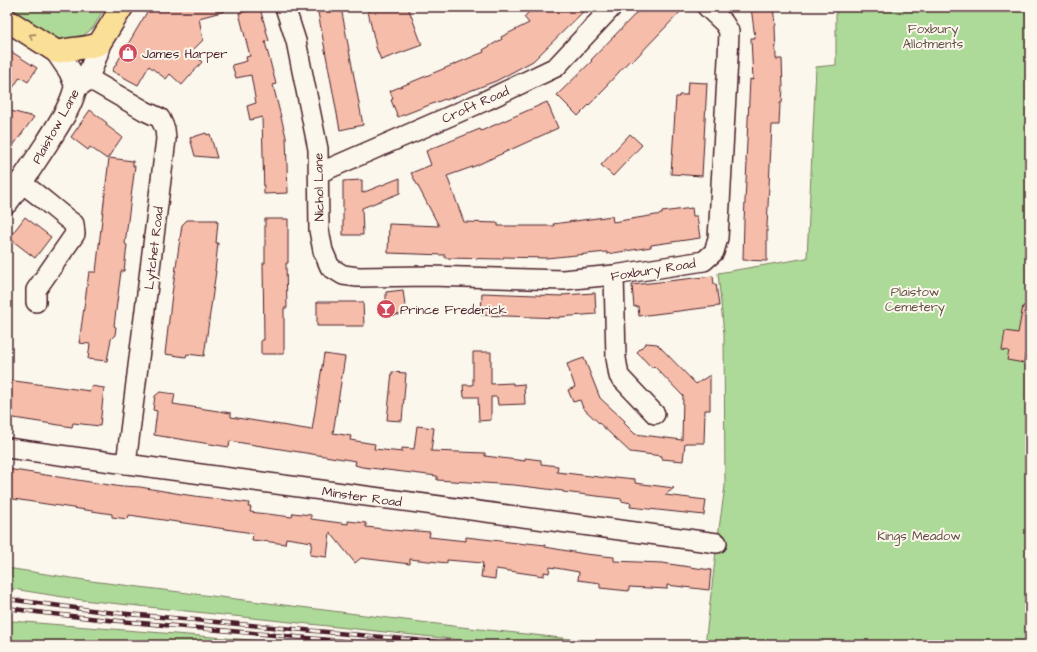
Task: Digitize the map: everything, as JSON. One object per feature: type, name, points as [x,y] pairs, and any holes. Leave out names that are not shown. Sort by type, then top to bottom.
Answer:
[{"type":"main road","name":"Plaistow Lane","points":[[99,44],[122,7]]},
{"type":"main road","points":[[7,20],[57,52],[83,49],[99,44]]},
{"type":"street","name":"Nichol Lane","points":[[285,7],[296,41],[317,142],[319,173],[319,230],[323,251],[330,267],[343,275],[358,277],[430,276]]},
{"type":"street","name":"Croft Road","points":[[319,173],[486,100],[556,67],[612,7]]},
{"type":"street","name":"Foxbury Road","points":[[430,276],[563,280],[614,275],[704,261],[714,252],[718,238],[728,59],[728,30],[724,23],[707,7]]},
{"type":"street","name":"Plaistow Lane","points":[[7,202],[21,183],[67,109],[98,52],[99,44]]},
{"type":"street","points":[[57,52],[70,71],[82,79]]},
{"type":"street","name":"Lytchet Road","points":[[82,79],[93,81],[160,118],[165,129],[166,139],[126,464]]},
{"type":"street","points":[[21,183],[74,224],[75,234],[36,290],[36,302]]},
{"type":"street","points":[[614,275],[616,358],[619,376],[655,414]]},
{"type":"street","name":"Minster Road","points":[[7,448],[717,543]]},
{"type":"green space","points":[[7,7],[105,7],[93,28],[75,42],[46,36],[7,10]]},
{"type":"green space","points":[[836,7],[1030,7],[1030,645],[705,645],[725,486],[724,334],[718,273],[807,258],[816,67],[836,65]]},
{"type":"green space","points":[[7,568],[91,581],[461,627],[626,645],[508,645],[82,600],[7,588]]},
{"type":"green space","points":[[7,621],[12,621],[313,645],[7,645]]},
{"type":"building","points":[[150,7],[224,7],[225,11],[199,18],[203,40],[192,51],[202,62],[182,85],[170,74],[166,79],[149,66],[138,85],[112,71]]},
{"type":"building","points":[[317,7],[341,7],[363,125],[340,130]]},
{"type":"building","points":[[367,7],[408,7],[422,45],[381,60],[376,47]]},
{"type":"building","points":[[534,7],[588,7],[533,61],[496,81],[398,117],[391,100],[393,99],[390,91],[484,52],[483,50],[502,39],[501,37],[529,23],[524,17]]},
{"type":"building","points":[[642,7],[685,7],[632,62],[630,60],[606,86],[607,87],[578,116],[557,95],[592,61],[591,60]]},
{"type":"building","points":[[751,7],[774,7],[776,25],[776,59],[782,59],[783,87],[782,103],[780,103],[779,125],[772,125],[767,226],[767,261],[743,260],[750,79],[753,80],[751,38],[755,38]]},
{"type":"building","points":[[260,8],[269,41],[265,42],[276,84],[273,85],[286,137],[288,193],[264,194],[262,117],[250,120],[247,106],[256,103],[251,75],[236,78],[232,65],[247,61],[246,57],[250,56],[239,13]]},
{"type":"building","points":[[7,49],[37,68],[28,82],[20,77],[7,97]]},
{"type":"building","points":[[688,82],[707,83],[702,176],[671,174],[676,97],[679,97],[679,95],[687,95]]},
{"type":"building","points":[[547,102],[558,128],[475,166],[447,176],[464,222],[498,223],[498,226],[554,226],[553,224],[612,216],[613,222],[662,214],[662,212],[692,208],[693,216],[697,216],[700,238],[651,245],[651,247],[607,254],[607,252],[546,258],[445,258],[445,255],[388,253],[389,224],[439,226],[411,173],[431,165],[426,151],[480,129],[481,131]]},
{"type":"building","points":[[7,110],[34,117],[7,154]]},
{"type":"building","points":[[90,110],[122,137],[107,159],[90,147],[88,150],[71,137]]},
{"type":"building","points":[[206,133],[207,135],[210,134],[217,158],[195,156],[190,138]]},
{"type":"building","points":[[630,134],[642,145],[613,176],[601,165]]},
{"type":"building","points":[[109,158],[133,161],[133,166],[135,166],[125,244],[127,245],[124,271],[121,271],[114,326],[116,327],[115,335],[111,339],[107,361],[88,359],[90,344],[79,343],[89,272],[96,272]]},
{"type":"building","points":[[400,178],[400,193],[362,208],[363,235],[343,235],[343,181],[362,180],[362,193]]},
{"type":"building","points":[[25,217],[51,237],[35,258],[9,238]]},
{"type":"building","points":[[265,219],[288,219],[288,263],[286,263],[287,308],[284,308],[284,354],[261,354],[261,340],[264,340],[263,263],[265,263]]},
{"type":"building","points":[[187,220],[217,220],[216,222],[218,222],[216,271],[204,356],[187,354],[186,357],[165,354],[182,225]]},
{"type":"building","points":[[713,276],[714,285],[716,284],[719,306],[639,316],[638,306],[634,307],[632,285]]},
{"type":"building","points":[[403,290],[406,314],[386,316],[386,292]]},
{"type":"building","points":[[482,293],[562,296],[595,293],[596,314],[559,318],[481,315]]},
{"type":"building","points":[[317,302],[363,302],[364,326],[317,326]]},
{"type":"building","points":[[1023,306],[1030,306],[1030,355],[1025,354],[1024,363],[1007,360],[1009,351],[1002,350],[1005,331],[1018,333]]},
{"type":"building","points":[[646,343],[657,344],[696,384],[710,375],[710,410],[705,410],[704,443],[685,443],[683,461],[662,459],[662,456],[630,452],[583,408],[580,400],[573,402],[568,390],[575,387],[567,364],[584,358],[600,398],[625,421],[624,423],[635,434],[682,440],[683,396],[654,366],[652,368],[637,352]]},
{"type":"building","points":[[473,352],[491,352],[491,384],[524,384],[525,404],[498,405],[497,397],[491,397],[491,420],[479,421],[478,397],[464,397],[463,385],[473,385]]},
{"type":"building","points":[[324,354],[345,357],[333,433],[351,436],[350,440],[375,444],[374,449],[402,452],[402,448],[414,449],[417,426],[434,428],[431,451],[485,453],[485,456],[525,461],[525,458],[541,460],[541,464],[558,466],[557,472],[615,479],[615,477],[635,479],[635,483],[674,488],[665,495],[706,500],[704,515],[630,507],[631,503],[621,501],[622,499],[563,491],[514,485],[437,480],[437,476],[362,467],[355,465],[356,461],[230,441],[229,447],[154,435],[157,411],[153,410],[155,396],[160,392],[175,394],[173,404],[231,413],[231,417],[312,430]]},
{"type":"building","points":[[392,372],[406,373],[402,421],[387,420]]},
{"type":"building","points":[[7,380],[90,391],[91,386],[104,388],[100,426],[73,423],[72,427],[7,417]]},
{"type":"building","points":[[7,469],[122,487],[140,487],[249,503],[248,507],[251,507],[250,512],[292,517],[293,513],[311,515],[311,519],[348,524],[348,521],[366,523],[366,527],[430,532],[429,537],[466,541],[466,537],[545,545],[545,547],[585,554],[614,557],[614,561],[662,563],[711,570],[709,590],[667,585],[667,589],[629,587],[629,591],[600,588],[600,583],[578,580],[579,572],[550,567],[549,573],[544,572],[544,576],[496,569],[495,579],[481,577],[483,563],[447,560],[447,563],[410,559],[410,564],[361,558],[355,563],[330,532],[327,557],[310,555],[312,542],[286,538],[285,544],[252,540],[253,533],[129,515],[128,519],[112,517],[112,514],[7,498]]},
{"type":"railway","points":[[7,599],[106,612],[470,645]]},
{"type":"railway","points":[[7,608],[108,620],[385,645]]},
{"type":"place","name":"James Harper","points":[[128,53]]},
{"type":"place","name":"Prince Frederick","points":[[386,309]]},
{"type":"park label","name":"Foxbury Allotments","points":[[933,36]]},
{"type":"park label","name":"Plaistow Cemetery","points":[[915,298]]},
{"type":"park label","name":"Kings Meadow","points":[[919,535]]}]
